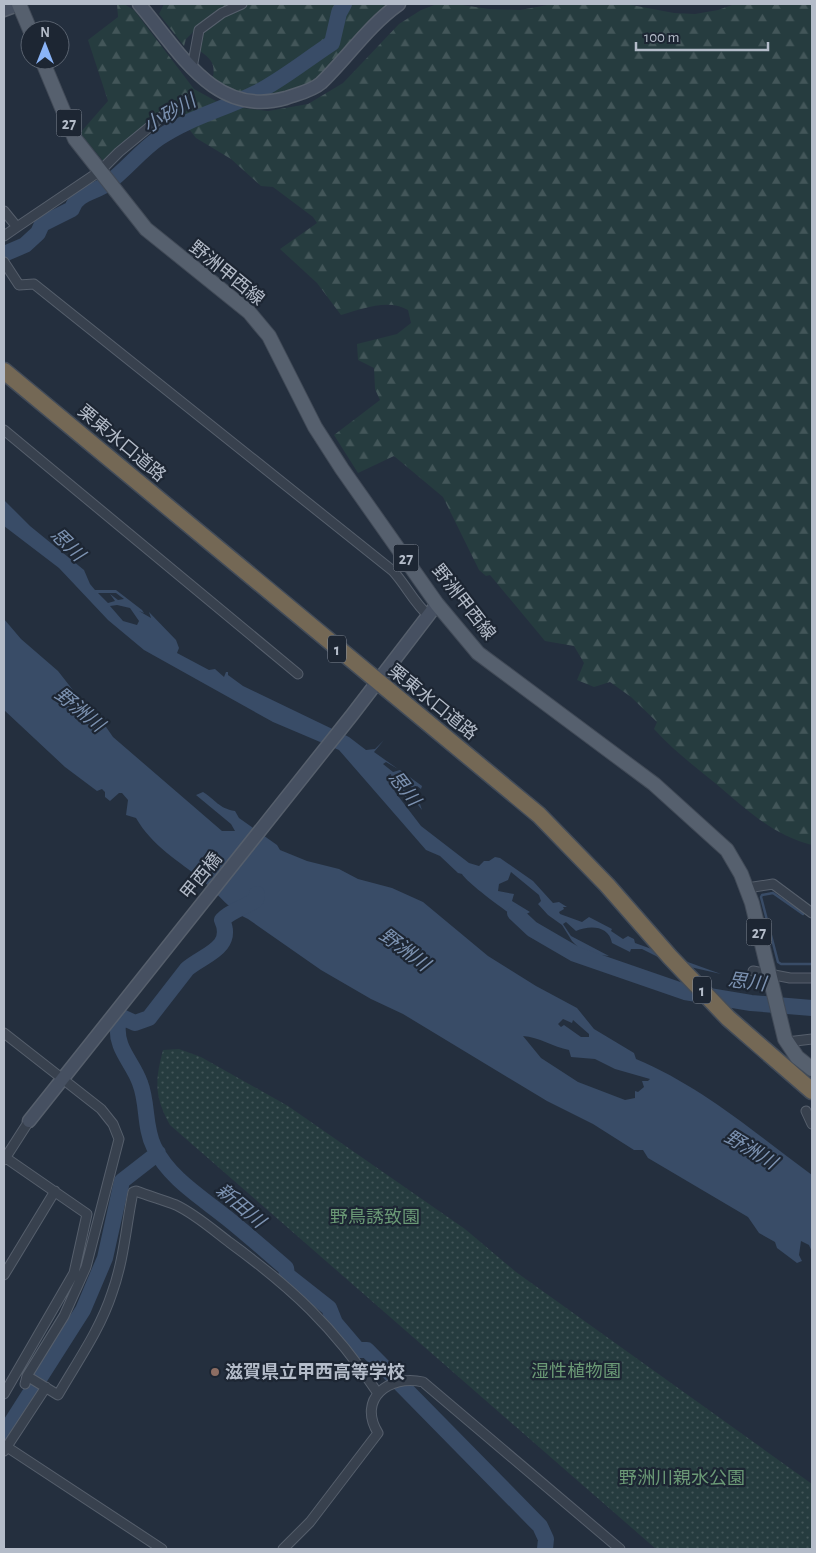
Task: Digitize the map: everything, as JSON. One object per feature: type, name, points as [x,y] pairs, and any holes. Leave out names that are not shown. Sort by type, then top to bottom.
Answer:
[{"type":"highway","name":"栗東水口道路","points":[[4,371],[377,683],[539,815],[607,885],[728,1018],[812,1091]]},
{"type":"main road","points":[[20,4],[26,20]]},
{"type":"main road","name":"野洲甲西線","points":[[46,70],[76,139],[146,229],[249,312],[269,336],[315,427],[438,604],[478,652],[596,739],[699,823],[727,850],[747,888],[786,1041],[797,1057],[812,1069]]},
{"type":"street","points":[[4,10],[20,4]]},
{"type":"street","points":[[139,4],[192,68],[208,84],[239,99],[262,101],[280,99],[319,85],[399,4]]},
{"type":"street","points":[[192,68],[199,30],[222,12],[242,4]]},
{"type":"street","points":[[4,236],[17,227],[106,180],[119,152],[164,115]]},
{"type":"street","points":[[4,211],[17,227]]},
{"type":"street","points":[[6,266],[18,284],[22,286],[34,284],[402,580],[420,607],[429,616]]},
{"type":"street","points":[[4,430],[298,674]]},
{"type":"street","points":[[402,580],[417,573]]},
{"type":"street","name":"甲西橋","points":[[29,1121],[438,604]]},
{"type":"street","points":[[747,888],[773,884],[812,913]]},
{"type":"street","points":[[753,971],[769,976],[812,978]]},
{"type":"street","points":[[4,1033],[101,1109],[113,1124],[119,1139],[86,1267],[64,1316],[28,1379],[58,1395],[96,1330],[117,1277],[126,1240],[131,1202],[134,1192],[136,1192],[176,1206],[198,1219],[276,1276],[318,1315],[346,1348],[377,1392]]},
{"type":"street","points":[[786,1041],[812,1039]]},
{"type":"street","points":[[806,1111],[812,1124]]},
{"type":"street","points":[[5,1390],[64,1293],[74,1273],[87,1214],[5,1159],[29,1121]]},
{"type":"street","points":[[4,1275],[55,1191]]},
{"type":"street","points":[[283,1549],[310,1522],[378,1433],[372,1423],[371,1409],[377,1392],[392,1382],[411,1379],[423,1382],[620,1549]]},
{"type":"street","points":[[44,1386],[5,1449],[162,1549]]},
{"type":"green space","points":[[117,4],[124,4],[134,10],[194,89],[225,106],[268,111],[308,104],[343,83],[399,24],[421,10],[437,4],[520,10],[553,4],[626,4],[674,13],[695,14],[718,10],[735,4],[812,4],[812,845],[784,835],[760,820],[669,744],[654,729],[657,722],[631,697],[610,682],[594,687],[577,680],[584,663],[574,646],[545,641],[490,575],[486,576],[479,570],[443,497],[394,456],[358,473],[334,435],[380,400],[375,389],[374,368],[358,360],[357,344],[397,334],[411,323],[408,310],[392,305],[384,305],[341,315],[317,283],[280,249],[317,223],[313,217],[273,187],[261,186],[231,159],[196,138],[174,110],[104,162],[80,133],[108,101],[88,40],[118,17]]},
{"type":"green space","points":[[164,4],[390,4],[349,50],[317,78],[300,89],[281,95],[260,97],[241,93],[212,81],[214,71],[211,60],[200,51],[200,38],[209,26],[201,24],[186,39],[184,46],[159,14]]},
{"type":"green space","name":"野洲川親水公園","points":[[179,1049],[201,1057],[288,1106],[465,1229],[516,1272],[812,1484],[812,1549],[656,1549],[170,1125],[159,1097],[158,1071],[163,1050]]},
{"type":"water","points":[[4,500],[30,526],[84,570],[95,590],[116,590],[144,613],[139,611],[151,618],[149,612],[176,640],[179,648],[177,653],[209,670],[215,669],[224,677],[226,672],[228,672],[228,675],[243,686],[349,737],[366,750],[375,749],[384,740],[374,752],[398,769],[386,762],[383,764],[393,772],[400,770],[422,786],[421,789],[417,786],[415,789],[422,810],[418,805],[414,789],[408,785],[402,774],[394,776],[404,790],[409,791],[406,802],[405,796],[408,792],[403,792],[402,788],[396,785],[395,781],[392,783],[391,774],[388,775],[395,792],[421,826],[469,863],[479,866],[484,861],[489,861],[495,857],[500,858],[533,881],[553,903],[559,902],[567,907],[563,907],[564,909],[559,912],[560,914],[582,922],[589,917],[612,929],[611,931],[623,939],[628,936],[634,939],[635,943],[721,974],[668,962],[642,949],[631,949],[630,952],[612,943],[607,933],[598,928],[592,927],[576,931],[566,922],[563,924],[571,936],[609,956],[600,955],[603,961],[595,955],[587,956],[572,941],[562,925],[548,915],[538,904],[541,901],[539,895],[511,872],[508,880],[499,884],[498,891],[514,894],[512,901],[530,912],[521,917],[532,927],[561,941],[565,948],[551,941],[480,891],[440,856],[426,850],[339,750],[273,722],[144,650],[108,620],[59,568],[4,526]],"holes":[[[98,593],[116,593],[124,599],[118,600],[110,594],[115,601],[108,603]],[[117,605],[130,608],[139,621],[137,625],[123,621],[110,606]]]},
{"type":"water","name":"野洲川","points":[[4,619],[21,639],[58,671],[76,694],[95,711],[113,737],[222,831],[235,831],[231,824],[196,795],[203,792],[221,806],[235,811],[239,818],[277,845],[280,850],[307,861],[339,869],[358,879],[392,888],[423,902],[488,956],[536,986],[577,1008],[594,1029],[634,1053],[636,1059],[660,1070],[705,1096],[812,1175],[812,1252],[809,1245],[801,1241],[799,1255],[802,1261],[797,1263],[777,1248],[775,1242],[759,1233],[748,1217],[648,1158],[643,1150],[634,1150],[593,1124],[547,1101],[403,1014],[371,999],[321,970],[248,919],[238,914],[230,917],[231,937],[229,938],[226,919],[244,909],[244,905],[228,905],[206,883],[158,845],[142,828],[136,818],[126,815],[128,800],[122,793],[119,793],[110,801],[105,797],[105,792],[102,789],[97,791],[65,767],[4,710]],"holes":[[[563,1019],[572,1023],[573,1020],[589,1034],[589,1037],[581,1037],[564,1025],[561,1027],[558,1024]],[[523,1036],[535,1038],[569,1050],[571,1057],[595,1059],[615,1069],[650,1079],[642,1081],[644,1087],[638,1092],[635,1091],[635,1098],[625,1100],[578,1082],[541,1058]]]},
{"type":"waterway","name":"小砂川","points":[[4,254],[25,245],[38,233],[42,224],[72,209],[82,196],[108,183],[159,138],[194,119],[266,88],[332,43],[339,13],[344,4]]},
{"type":"waterway","points":[[803,914],[773,893],[762,895],[761,897],[778,962],[781,964],[812,964]]},
{"type":"waterway","name":"新田川","points":[[257,894],[256,900],[222,920],[225,930],[221,944],[209,955],[187,969],[149,1018],[135,1023],[124,1018],[118,1024],[119,1041],[137,1075],[142,1091],[149,1131],[154,1147],[160,1158],[177,1178],[286,1268],[287,1275],[329,1308],[335,1323],[358,1350],[367,1350],[540,1526],[546,1539],[545,1549]]},
{"type":"waterway","name":"思川","points":[[515,913],[532,929],[575,954],[685,992],[751,1003],[812,1008]]},
{"type":"waterway","points":[[4,1434],[83,1310],[105,1258],[122,1181],[158,1153]]},
{"type":"place","name":"滋賀県立甲西高等学校","points":[[215,1372]]},
{"type":"park label","name":"野鳥誘致園","points":[[375,1217]]},
{"type":"park label","name":"湿性植物園","points":[[576,1371]]}]
